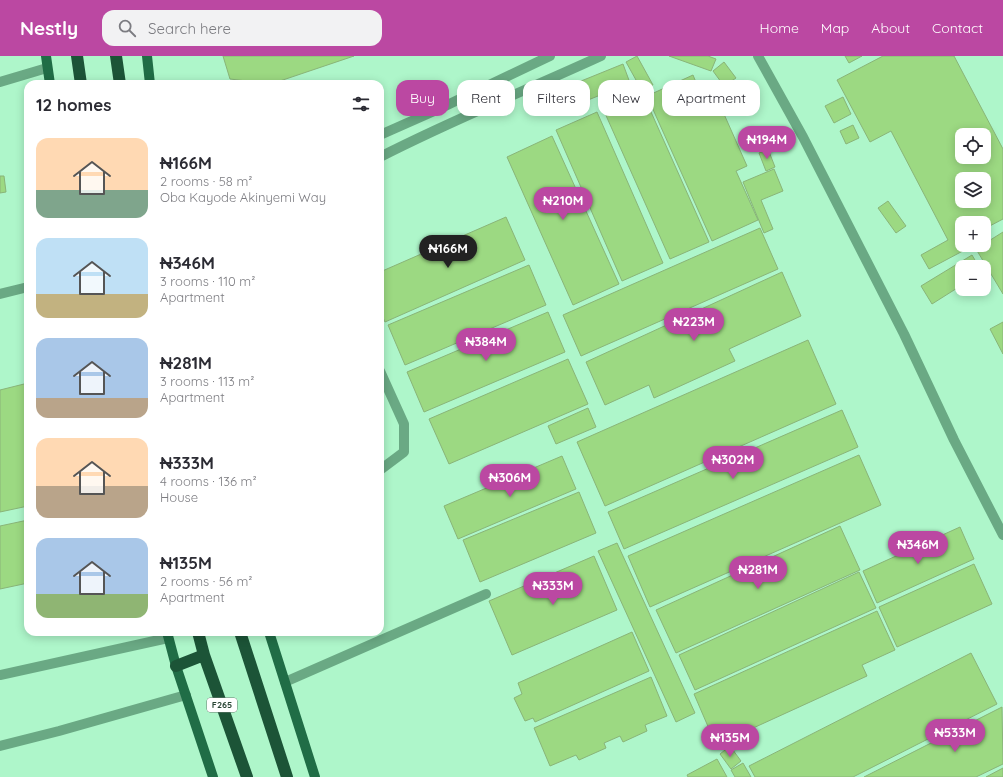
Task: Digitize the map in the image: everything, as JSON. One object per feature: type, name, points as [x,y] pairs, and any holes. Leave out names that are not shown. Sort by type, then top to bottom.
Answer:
[{"type":"highway","points":[[77,56],[80,80]]},
{"type":"highway","points":[[116,56],[119,80]]},
{"type":"highway","name":"F265","points":[[199,636],[204,655],[247,777]]},
{"type":"highway","points":[[241,636],[287,777]]},
{"type":"highway","points":[[176,666],[204,655]]},
{"type":"main road","points":[[46,56],[50,80]]},
{"type":"main road","points":[[147,56],[150,80]]},
{"type":"main road","points":[[168,636],[176,666],[213,777]]},
{"type":"main road","points":[[270,636],[315,777]]},
{"type":"street","points":[[384,133],[550,56]]},
{"type":"street","points":[[384,155],[436,129],[538,86],[601,56]]},
{"type":"street","points":[[758,56],[803,137],[890,306],[1003,535]]},
{"type":"street","points":[[0,82],[48,68]]},
{"type":"street","points":[[0,294],[24,289]]},
{"type":"street","points":[[384,380],[404,424],[404,452],[384,467]]},
{"type":"street","points":[[285,682],[486,594]]},
{"type":"street","points":[[0,675],[164,636]]},
{"type":"street","points":[[0,746],[60,731],[186,695]]},
{"type":"building","points":[[223,56],[354,56],[283,80],[230,79]]},
{"type":"building","points":[[637,56],[650,80],[636,80],[626,62]]},
{"type":"building","points":[[669,56],[708,56],[716,59],[711,71]]},
{"type":"building","points":[[845,56],[862,56],[849,63]]},
{"type":"building","points":[[883,56],[954,56],[1003,149],[1003,219],[991,225],[991,216],[955,216],[955,252],[961,252],[929,269],[921,255],[948,240],[891,131],[870,142],[837,80]]},
{"type":"building","points":[[724,62],[736,78],[733,80],[720,80],[713,71]]},
{"type":"building","points":[[623,64],[629,80],[598,80],[598,96],[590,99],[590,80],[584,80]]},
{"type":"building","points":[[693,75],[695,80],[682,80]]},
{"type":"building","points":[[662,89],[662,116],[725,116],[747,166],[736,171],[758,220],[712,241],[654,112],[654,93]]},
{"type":"building","points":[[843,97],[851,114],[834,123],[825,106]]},
{"type":"building","points":[[597,112],[663,263],[622,281],[556,130]]},
{"type":"building","points":[[606,116],[653,116],[709,242],[670,259]]},
{"type":"building","points":[[853,125],[859,138],[846,144],[840,131]]},
{"type":"building","points":[[552,136],[619,284],[573,305],[507,157]]},
{"type":"building","points":[[768,149],[775,167],[766,171],[759,153]]},
{"type":"building","points":[[774,169],[783,191],[761,200],[773,229],[764,233],[743,182]]},
{"type":"building","points":[[0,176],[4,176],[6,192],[0,193]]},
{"type":"building","points":[[888,201],[906,226],[896,233],[878,208]]},
{"type":"building","points":[[506,217],[525,260],[385,322],[384,270]]},
{"type":"building","points":[[760,228],[778,269],[581,356],[563,315]]},
{"type":"building","points":[[1003,232],[1003,294],[991,274],[991,260],[983,260],[978,252],[991,252],[991,240]]},
{"type":"building","points":[[972,255],[975,260],[964,260]]},
{"type":"building","points":[[529,265],[546,305],[405,365],[388,325]]},
{"type":"building","points":[[955,265],[955,289],[932,304],[921,286]]},
{"type":"building","points":[[782,272],[801,316],[729,349],[735,361],[654,398],[649,385],[605,405],[586,362]]},
{"type":"building","points":[[548,312],[565,352],[424,412],[407,372]]},
{"type":"building","points":[[1003,322],[1003,354],[990,329]]},
{"type":"building","points":[[808,340],[836,404],[605,506],[577,442]]},
{"type":"building","points":[[568,359],[588,404],[449,464],[429,419]]},
{"type":"building","points":[[24,384],[24,507],[0,512],[0,390]]},
{"type":"building","points":[[588,408],[596,427],[556,444],[548,426]]},
{"type":"building","points":[[842,410],[858,447],[624,549],[608,512]]},
{"type":"building","points":[[859,455],[881,505],[650,607],[628,556]]},
{"type":"building","points":[[562,456],[576,489],[458,539],[444,506]]},
{"type":"building","points":[[579,492],[596,533],[480,582],[463,540]]},
{"type":"building","points":[[24,521],[24,584],[0,589],[0,526]]},
{"type":"building","points":[[840,526],[860,570],[676,653],[656,610]]},
{"type":"building","points":[[960,527],[974,559],[877,603],[863,571]]},
{"type":"building","points":[[617,543],[695,713],[676,722],[598,551]]},
{"type":"building","points":[[594,556],[617,610],[512,655],[489,601]]},
{"type":"building","points":[[974,564],[992,604],[897,647],[879,607]]},
{"type":"building","points":[[859,572],[876,608],[695,690],[679,655]]},
{"type":"building","points":[[877,611],[895,650],[862,665],[867,676],[716,745],[694,694]]},
{"type":"building","points":[[632,632],[649,671],[535,722],[533,718],[525,721],[514,698],[522,694],[518,683]]},
{"type":"building","points":[[971,653],[997,704],[853,777],[755,777],[749,766]]},
{"type":"building","points":[[651,677],[667,716],[645,725],[647,731],[623,742],[620,736],[604,743],[606,748],[579,760],[576,755],[550,766],[534,728]]},
{"type":"building","points":[[1002,707],[1003,764],[976,777],[864,777]]},
{"type":"building","points":[[730,746],[741,761],[731,769],[720,754]]},
{"type":"building","points":[[717,759],[727,777],[688,777],[687,775]]},
{"type":"building","points":[[743,763],[751,777],[735,777],[731,770]]},
{"type":"building","points":[[1003,768],[1003,777],[986,777]]}]
